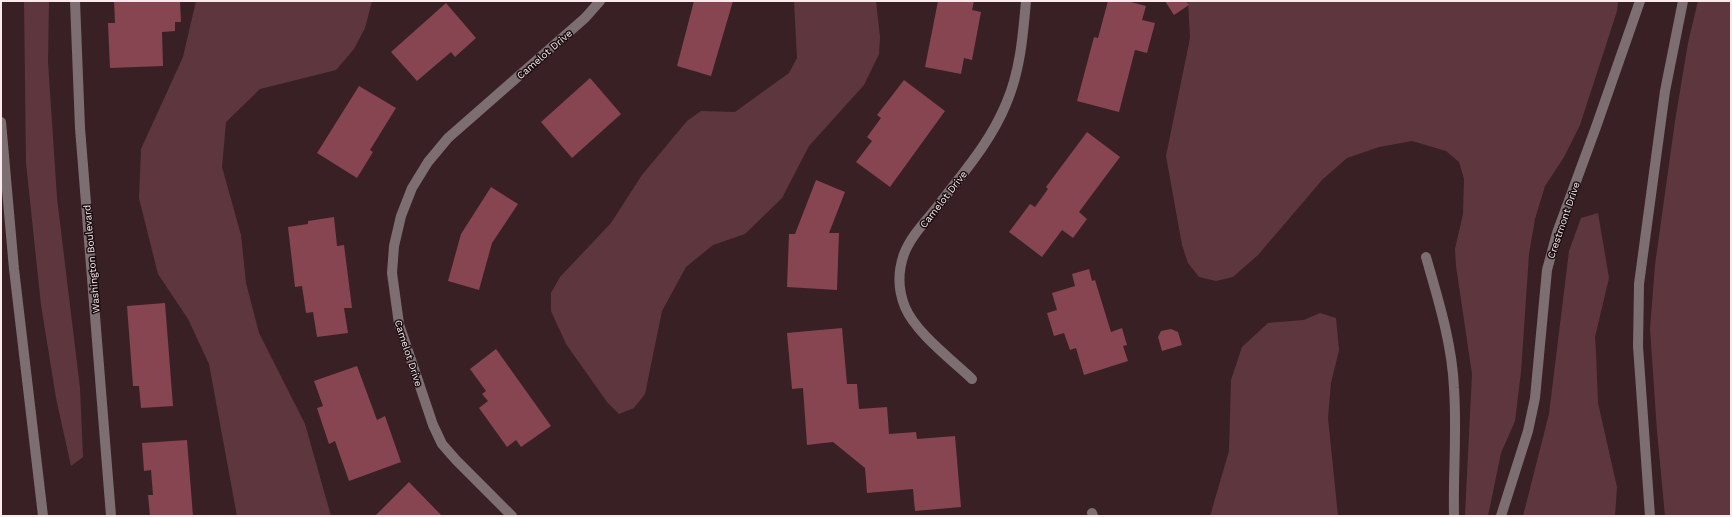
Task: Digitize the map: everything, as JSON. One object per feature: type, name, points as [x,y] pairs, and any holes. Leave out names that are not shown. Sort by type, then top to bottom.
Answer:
[{"type":"street","name":"Washington Boulevard","points":[[75,1],[80,128],[111,516]]},
{"type":"street","name":"Camelot Drive","points":[[512,516],[442,444],[433,425],[398,324],[392,273],[394,246],[401,216],[412,188],[428,162],[448,138],[585,18],[600,1]]},
{"type":"street","name":"Camelot Drive","points":[[972,379],[910,318],[901,294],[899,280],[901,265],[905,252],[918,230],[974,160],[993,130],[1006,104],[1016,75],[1022,40],[1026,1]]},
{"type":"street","name":"Crestmont Drive","points":[[1501,516],[1528,431],[1533,404],[1547,270],[1556,233],[1596,127],[1640,1]]},
{"type":"street","points":[[1650,516],[1638,346],[1638,299],[1645,232],[1665,91],[1683,1]]},
{"type":"street","points":[[1,122],[13,262],[43,516]]},
{"type":"street","points":[[1426,257],[1439,301],[1450,350],[1454,387],[1454,516]]},
{"type":"shaded area","points":[[24,1],[49,1],[48,62],[57,198],[80,388],[83,457],[71,466],[56,398],[41,305],[26,163]]},
{"type":"shaded area","points":[[196,1],[372,1],[365,28],[354,49],[336,70],[260,89],[226,122],[222,167],[241,235],[246,283],[259,333],[305,424],[331,516],[237,516],[209,364],[188,319],[158,274],[139,198],[141,149],[183,57]]},
{"type":"shaded area","points":[[794,1],[876,1],[880,37],[879,54],[864,85],[809,146],[782,198],[745,234],[713,245],[686,267],[662,311],[645,394],[634,408],[619,414],[607,402],[566,344],[551,311],[551,293],[560,277],[611,223],[642,175],[687,121],[701,111],[735,112],[789,73],[797,58]]},
{"type":"shaded area","points":[[1188,1],[1618,2],[1617,11],[1580,125],[1564,157],[1545,186],[1535,219],[1529,254],[1521,372],[1515,421],[1501,453],[1488,516],[1465,516],[1472,374],[1456,266],[1455,249],[1463,214],[1464,179],[1459,162],[1446,151],[1412,141],[1379,147],[1347,158],[1322,180],[1258,255],[1233,277],[1216,281],[1199,277],[1188,263],[1182,245],[1166,156],[1190,38]]},
{"type":"shaded area","points":[[1698,1],[1731,1],[1731,516],[1665,516],[1650,329],[1655,265],[1675,121],[1688,43]]},
{"type":"shaded area","points":[[1598,213],[1609,278],[1595,337],[1598,403],[1617,487],[1615,516],[1523,516],[1549,414],[1569,251],[1581,218]]},
{"type":"shaded area","points":[[1320,313],[1336,318],[1339,350],[1331,383],[1328,418],[1338,516],[1210,516],[1229,451],[1231,380],[1242,347],[1268,323],[1304,320]]},
{"type":"building","points":[[114,1],[180,1],[181,22],[175,22],[175,31],[162,32],[163,66],[110,68],[108,23],[115,23]]},
{"type":"building","points":[[694,1],[733,1],[711,76],[677,66]]},
{"type":"building","points":[[938,1],[974,1],[972,10],[981,12],[972,60],[964,58],[961,74],[925,67]]},
{"type":"building","points":[[1108,1],[1127,1],[1146,6],[1142,20],[1155,23],[1147,53],[1135,50],[1119,112],[1077,101],[1094,37],[1098,38]]},
{"type":"building","points":[[1165,1],[1186,1],[1189,5],[1174,15]]},
{"type":"building","points":[[446,3],[476,38],[455,57],[451,52],[417,81],[391,52]]},
{"type":"building","points":[[590,78],[621,114],[572,158],[541,122]]},
{"type":"building","points":[[904,80],[945,111],[890,187],[856,162],[872,141],[867,137],[881,118],[877,115]]},
{"type":"building","points":[[359,86],[396,108],[370,150],[373,152],[357,178],[317,153]]},
{"type":"building","points":[[1087,132],[1120,157],[1079,212],[1087,219],[1073,238],[1062,230],[1042,257],[1009,232],[1030,204],[1035,207],[1048,189],[1046,187]]},
{"type":"building","points":[[816,180],[845,192],[829,233],[839,233],[837,290],[787,287],[789,234],[795,234]]},
{"type":"building","points":[[491,187],[518,204],[492,243],[479,290],[448,281],[461,234]]},
{"type":"building","points":[[334,217],[337,246],[344,245],[352,308],[344,308],[348,333],[317,337],[313,312],[306,313],[302,286],[295,287],[288,227],[308,224],[308,221]]},
{"type":"building","points":[[1089,269],[1092,281],[1095,280],[1111,332],[1122,328],[1127,345],[1123,346],[1128,361],[1084,375],[1076,348],[1070,350],[1064,333],[1054,336],[1047,313],[1057,310],[1052,293],[1075,286],[1072,274]]},
{"type":"building","points":[[165,303],[173,406],[141,408],[139,386],[133,386],[127,306]]},
{"type":"building","points":[[842,328],[847,384],[857,384],[859,409],[887,407],[889,434],[916,432],[917,439],[955,436],[961,507],[915,511],[913,489],[867,493],[865,468],[833,442],[807,445],[803,388],[792,389],[787,333]]},
{"type":"building","points":[[1171,329],[1178,332],[1182,345],[1162,351],[1158,337],[1161,331]]},
{"type":"building","points":[[496,349],[551,426],[521,447],[516,440],[507,447],[479,408],[488,401],[482,394],[486,391],[470,369]]},
{"type":"building","points":[[357,366],[377,420],[385,416],[401,462],[349,481],[335,441],[329,444],[317,408],[323,406],[314,381]]},
{"type":"building","points":[[187,440],[193,516],[150,516],[148,495],[153,495],[151,470],[144,471],[142,443]]},
{"type":"building","points":[[409,482],[442,516],[375,516]]}]
